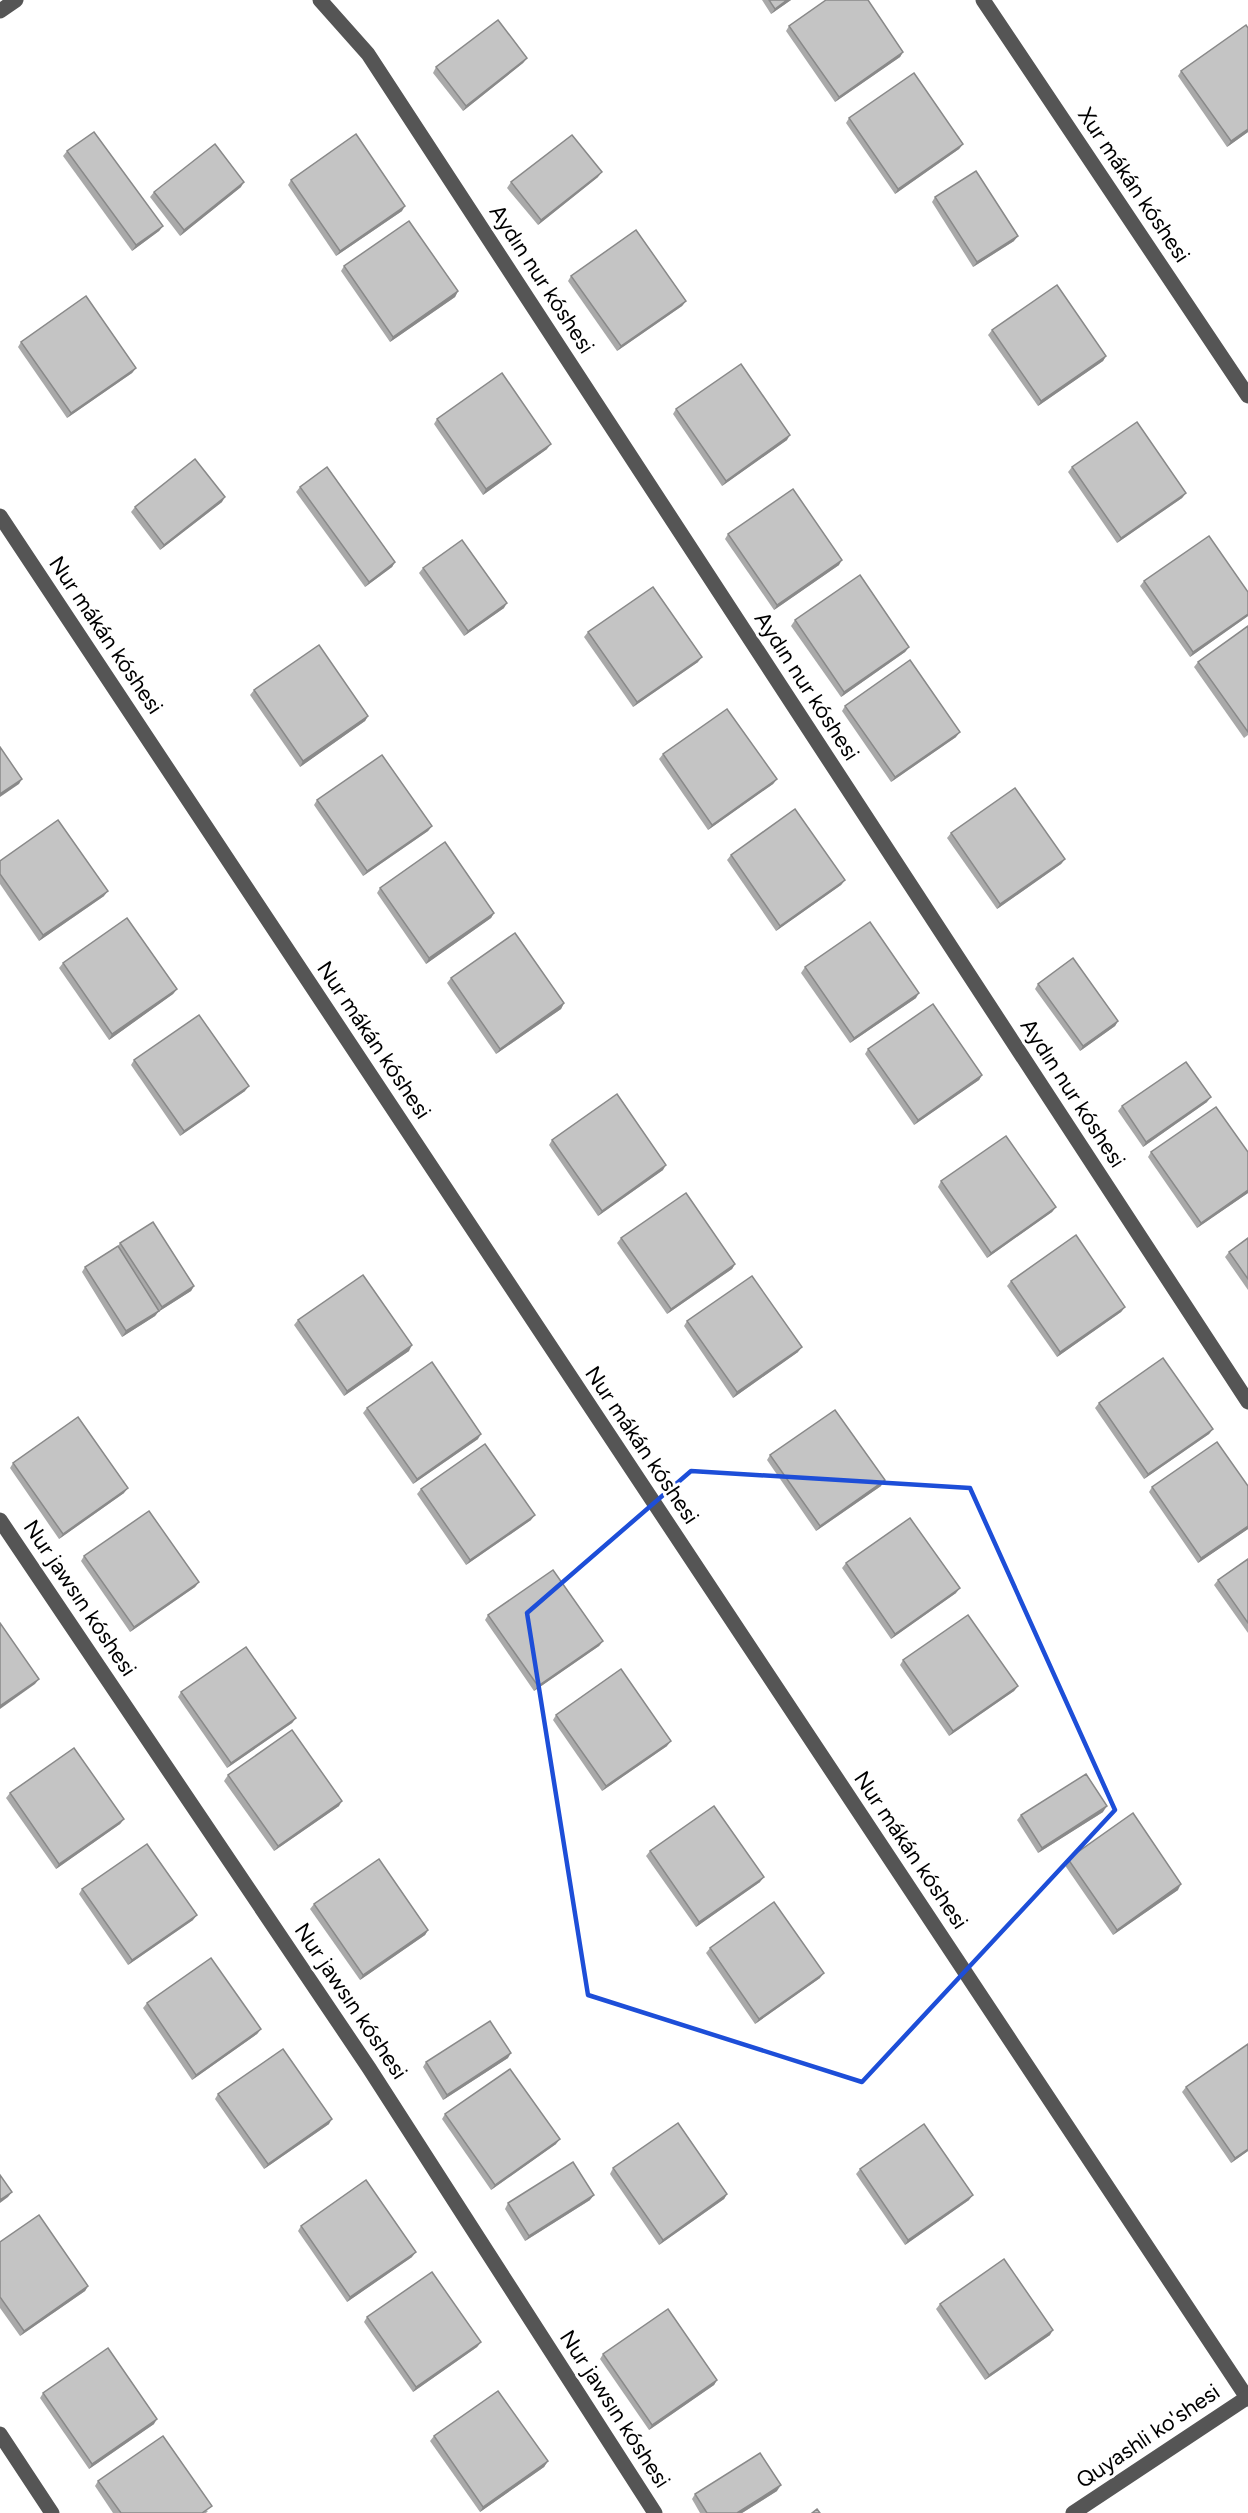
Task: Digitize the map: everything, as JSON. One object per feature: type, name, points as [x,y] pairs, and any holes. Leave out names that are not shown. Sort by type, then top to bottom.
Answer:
[{"type":"street","points":[[0,11],[16,0]]},
{"type":"street","name":"Aydın nur kóshesi","points":[[320,0],[368,54],[1248,1402]]},
{"type":"street","name":"Xur mákán kóshesi","points":[[983,0],[1248,396]]},
{"type":"street","name":"Nur mákán kóshesi","points":[[0,516],[1248,2397]]},
{"type":"street","name":"Nur jawsın kóshesi","points":[[0,1520],[369,2067],[655,2513]]},
{"type":"street","name":"Quyashli ko'shesi","points":[[1073,2513],[1248,2397]]},
{"type":"street","points":[[0,2434],[52,2513]]},
{"type":"highlighted area","points":[[691,1471],[970,1488],[1115,1810],[862,2082],[588,1995],[527,1613]]},
{"type":"building","points":[[769,0],[787,0],[775,9]]},
{"type":"building","points":[[826,0],[868,0],[903,52],[839,97],[789,26]]},
{"type":"building","points":[[498,20],[527,58],[466,106],[436,67]]},
{"type":"building","points":[[1246,25],[1248,28],[1248,129],[1231,141],[1181,71]]},
{"type":"building","points":[[914,73],[963,144],[898,189],[849,118]]},
{"type":"building","points":[[94,132],[163,226],[136,245],[67,151]]},
{"type":"building","points":[[356,134],[405,206],[340,251],[291,180]]},
{"type":"building","points":[[572,135],[602,172],[541,220],[511,182]]},
{"type":"building","points":[[215,144],[244,182],[184,230],[154,192]]},
{"type":"building","points":[[976,171],[1018,236],[977,262],[935,197]]},
{"type":"building","points":[[409,221],[458,291],[393,337],[344,266]]},
{"type":"building","points":[[636,230],[686,301],[621,346],[571,276]]},
{"type":"building","points":[[1057,285],[1106,356],[1041,401],[992,330]]},
{"type":"building","points":[[86,296],[136,368],[71,413],[21,342]]},
{"type":"building","points":[[741,364],[790,435],[726,481],[676,409]]},
{"type":"building","points":[[502,373],[551,444],[486,489],[437,419]]},
{"type":"building","points":[[1137,422],[1186,493],[1121,538],[1072,467]]},
{"type":"building","points":[[195,459],[225,497],[164,545],[135,507]]},
{"type":"building","points":[[327,467],[395,562],[369,582],[300,487]]},
{"type":"building","points":[[793,489],[842,560],[777,605],[728,534]]},
{"type":"building","points":[[1209,536],[1248,592],[1248,614],[1193,652],[1144,581]]},
{"type":"building","points":[[462,540],[507,603],[468,631],[423,568]]},
{"type":"building","points":[[860,575],[909,647],[844,692],[795,620]]},
{"type":"building","points":[[653,587],[702,657],[637,702],[588,632]]},
{"type":"building","points":[[1248,626],[1248,732],[1198,662]]},
{"type":"building","points":[[319,645],[368,716],[303,761],[254,690]]},
{"type":"building","points":[[910,660],[960,732],[895,777],[845,706]]},
{"type":"building","points":[[727,709],[777,779],[712,825],[663,754]]},
{"type":"building","points":[[0,747],[22,779],[0,794]]},
{"type":"building","points":[[382,755],[432,826],[367,871],[317,800]]},
{"type":"building","points":[[1015,788],[1065,859],[1000,904],[951,833]]},
{"type":"building","points":[[795,809],[845,880],[780,926],[731,855]]},
{"type":"building","points":[[58,820],[108,891],[43,935],[0,874],[0,861]]},
{"type":"building","points":[[445,842],[494,913],[429,958],[380,888]]},
{"type":"building","points":[[127,918],[177,989],[112,1034],[63,963]]},
{"type":"building","points":[[870,922],[919,993],[854,1038],[805,967]]},
{"type":"building","points":[[515,933],[564,1003],[500,1049],[451,978]]},
{"type":"building","points":[[1073,958],[1118,1021],[1083,1046],[1038,984]]},
{"type":"building","points":[[933,1004],[982,1075],[918,1120],[868,1049]]},
{"type":"building","points":[[199,1015],[249,1086],[184,1131],[134,1060]]},
{"type":"building","points":[[1186,1062],[1211,1097],[1146,1142],[1122,1106]]},
{"type":"building","points":[[617,1094],[666,1165],[602,1211],[552,1140]]},
{"type":"building","points":[[1216,1107],[1248,1152],[1248,1190],[1201,1223],[1151,1152]]},
{"type":"building","points":[[1006,1136],[1056,1207],[991,1253],[941,1181]]},
{"type":"building","points":[[686,1193],[735,1264],[671,1309],[621,1238]]},
{"type":"building","points":[[153,1222],[194,1286],[162,1307],[120,1243]]},
{"type":"building","points":[[1076,1235],[1125,1307],[1060,1352],[1011,1281]]},
{"type":"building","points":[[1248,1238],[1248,1279],[1229,1252]]},
{"type":"building","points":[[118,1246],[159,1311],[126,1331],[85,1267]]},
{"type":"building","points":[[363,1275],[412,1345],[347,1391],[298,1320]]},
{"type":"building","points":[[752,1276],[802,1347],[737,1392],[687,1321]]},
{"type":"building","points":[[1163,1358],[1213,1429],[1148,1474],[1099,1403]]},
{"type":"building","points":[[432,1362],[481,1434],[417,1479],[367,1408]]},
{"type":"building","points":[[835,1410],[885,1480],[820,1526],[770,1455]]},
{"type":"building","points":[[78,1417],[128,1488],[63,1534],[13,1463]]},
{"type":"building","points":[[1217,1442],[1248,1486],[1248,1526],[1201,1558],[1152,1487]]},
{"type":"building","points":[[485,1444],[535,1515],[470,1560],[421,1489]]},
{"type":"building","points":[[149,1511],[199,1582],[134,1627],[84,1556]]},
{"type":"building","points":[[910,1518],[960,1588],[895,1634],[846,1563]]},
{"type":"building","points":[[1248,1559],[1248,1623],[1218,1580]]},
{"type":"building","points":[[553,1570],[603,1641],[538,1686],[488,1615]]},
{"type":"building","points":[[968,1615],[1018,1686],[953,1731],[903,1660]]},
{"type":"building","points":[[0,1623],[39,1679],[0,1706]]},
{"type":"building","points":[[246,1647],[296,1718],[231,1763],[181,1692]]},
{"type":"building","points":[[621,1669],[671,1741],[606,1786],[556,1715]]},
{"type":"building","points":[[292,1730],[342,1801],[278,1846],[228,1775]]},
{"type":"building","points":[[74,1748],[124,1819],[59,1864],[10,1793]]},
{"type":"building","points":[[1086,1774],[1107,1806],[1042,1848],[1021,1815]]},
{"type":"building","points":[[714,1806],[764,1877],[699,1922],[650,1851]]},
{"type":"building","points":[[1133,1813],[1181,1884],[1117,1930],[1068,1859]]},
{"type":"building","points":[[147,1844],[197,1915],[132,1960],[82,1889]]},
{"type":"building","points":[[379,1859],[428,1930],[363,1975],[314,1904]]},
{"type":"building","points":[[774,1902],[824,1973],[759,2019],[710,1948]]},
{"type":"building","points":[[211,1958],[261,2029],[196,2075],[147,2003]]},
{"type":"building","points":[[490,2021],[511,2053],[447,2095],[426,2062]]},
{"type":"building","points":[[1248,2044],[1248,2149],[1235,2158],[1186,2087]]},
{"type":"building","points":[[283,2049],[332,2119],[268,2164],[218,2094]]},
{"type":"building","points":[[510,2069],[560,2139],[495,2185],[445,2114]]},
{"type":"building","points":[[678,2123],[727,2194],[663,2240],[613,2168]]},
{"type":"building","points":[[924,2124],[973,2195],[908,2240],[860,2169]]},
{"type":"building","points":[[573,2162],[594,2195],[529,2236],[508,2203]]},
{"type":"building","points":[[0,2175],[12,2192],[0,2200]]},
{"type":"building","points":[[366,2180],[416,2252],[350,2297],[301,2226]]},
{"type":"building","points":[[39,2215],[88,2286],[24,2331],[0,2297],[0,2242]]},
{"type":"building","points":[[1004,2259],[1053,2330],[989,2375],[940,2304]]},
{"type":"building","points":[[432,2272],[481,2342],[416,2387],[367,2317]]},
{"type":"building","points":[[668,2309],[717,2380],[652,2425],[603,2354]]},
{"type":"building","points":[[108,2348],[157,2419],[92,2464],[43,2393]]},
{"type":"building","points":[[498,2391],[548,2461],[483,2507],[434,2436]]},
{"type":"building","points":[[163,2436],[212,2506],[202,2513],[121,2513],[98,2481]]},
{"type":"building","points":[[760,2453],[781,2485],[737,2513],[707,2513],[695,2494]]}]
